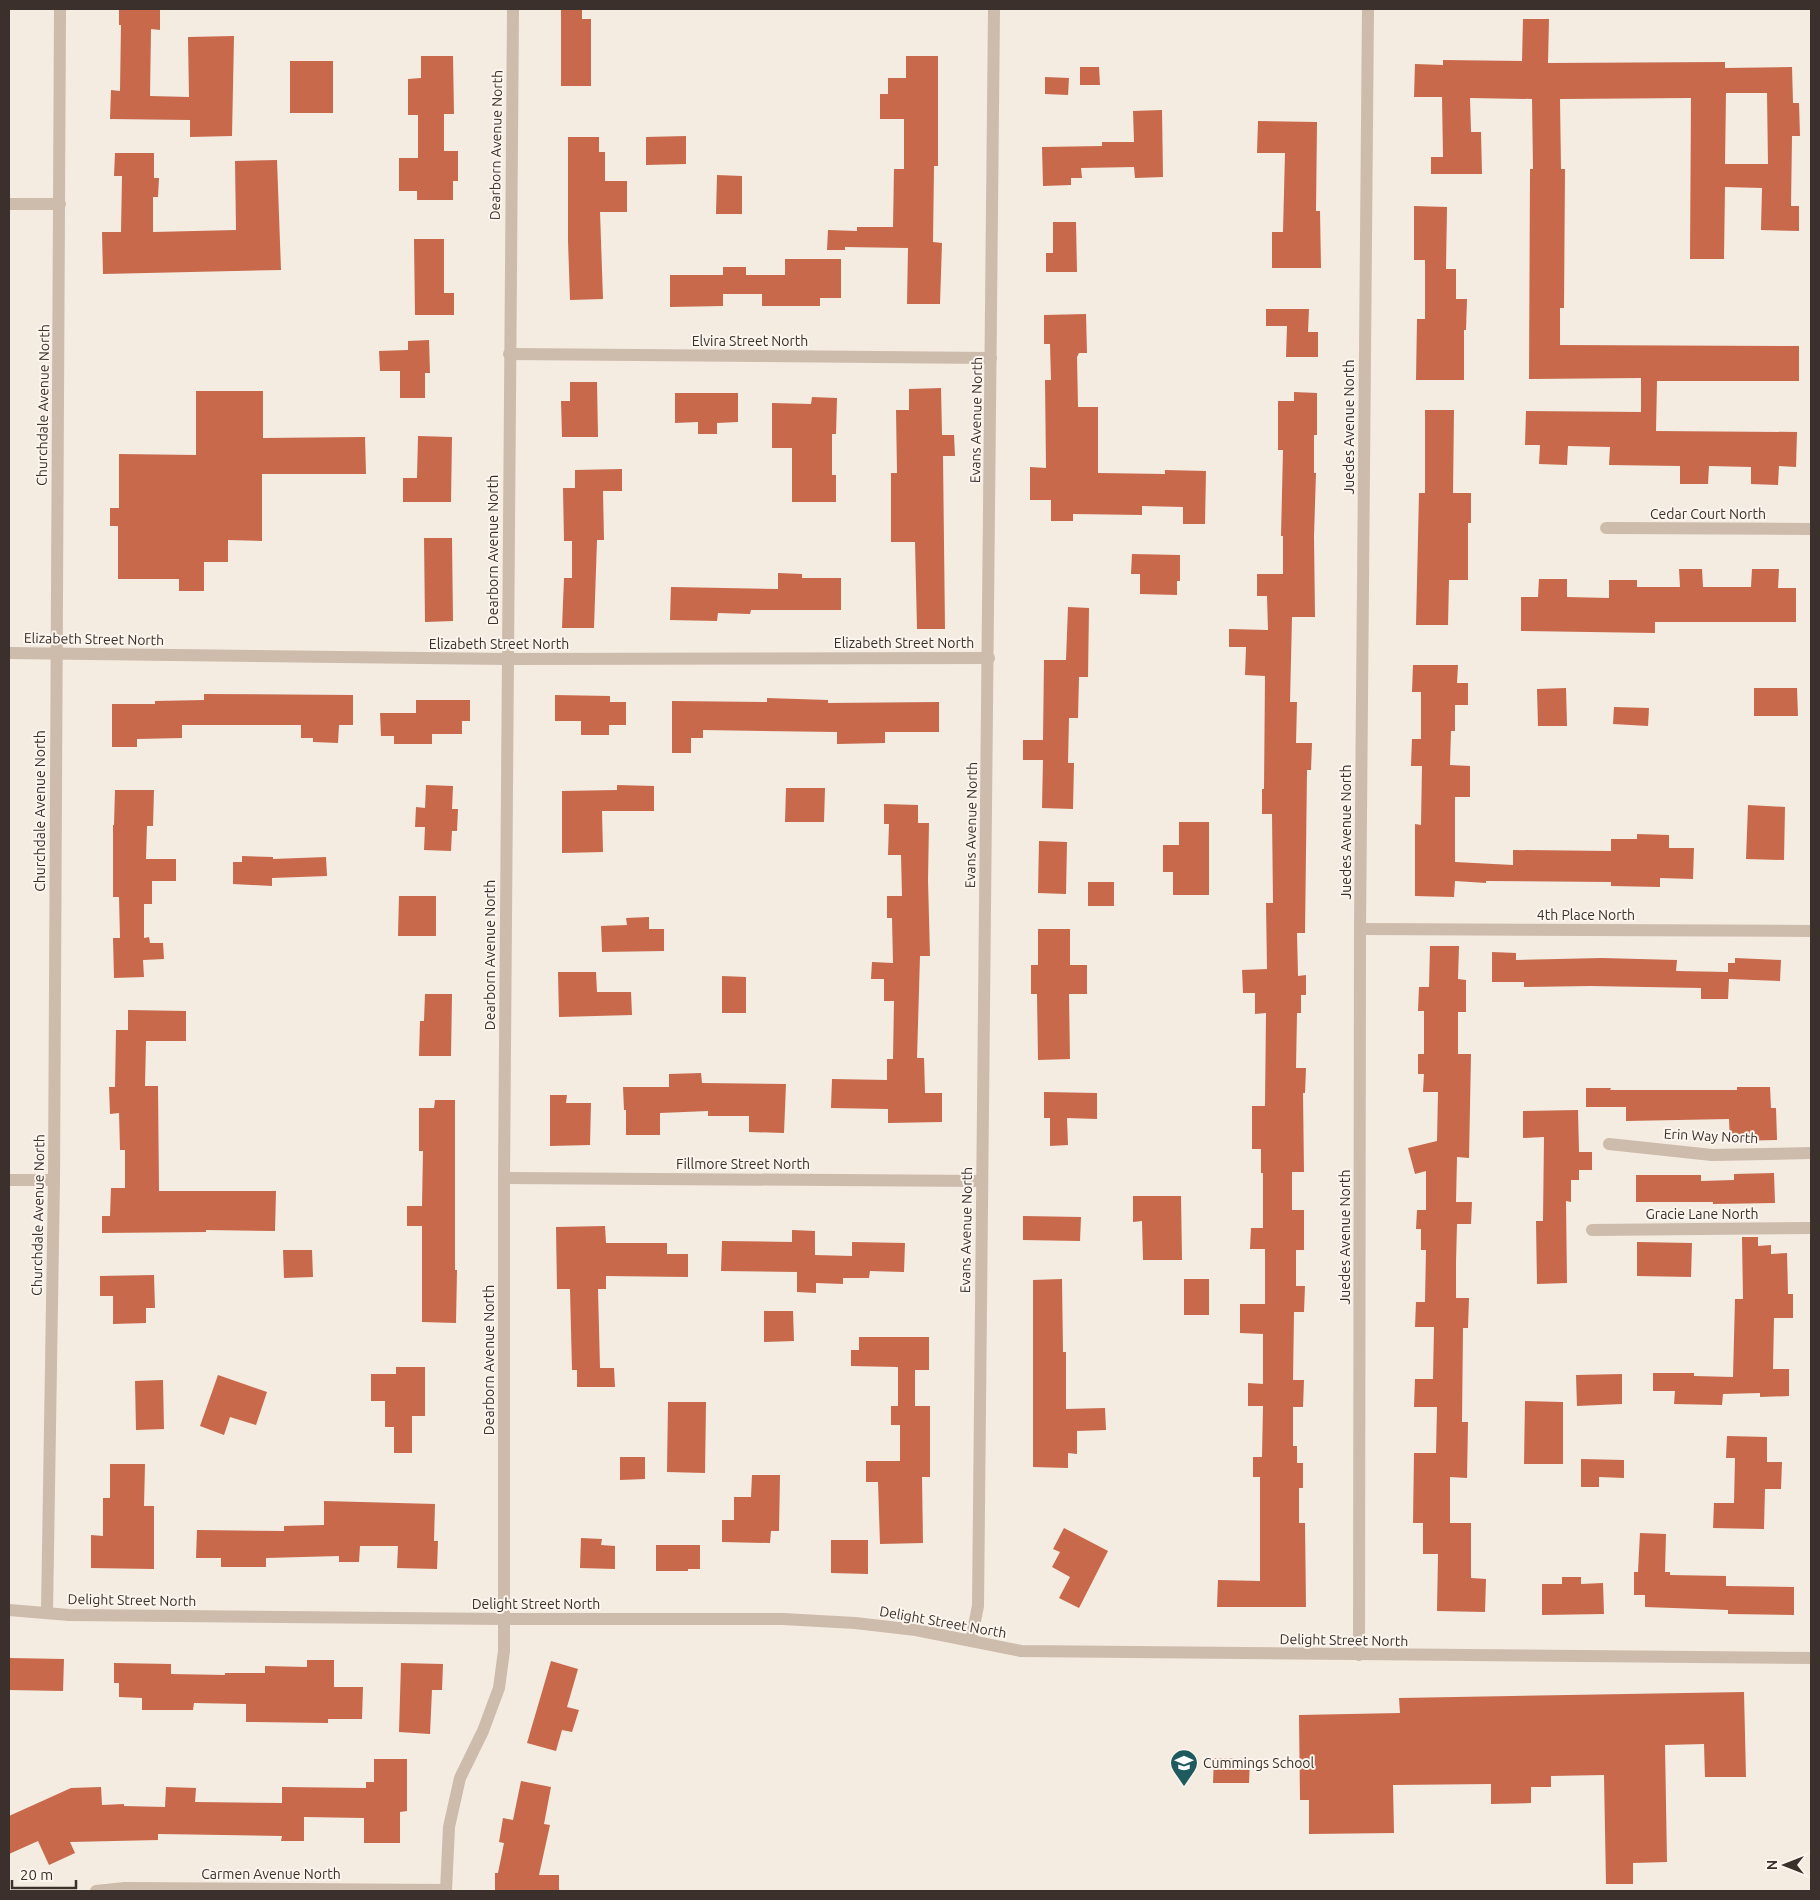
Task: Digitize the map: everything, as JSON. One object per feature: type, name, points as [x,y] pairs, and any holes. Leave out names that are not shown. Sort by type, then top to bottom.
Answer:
[{"type":"street","name":"Churchdale Avenue North","points":[[47,1612],[54,1180],[60,9]]},
{"type":"street","name":"Dearborn Avenue North","points":[[446,1890],[448,1827],[460,1778],[483,1731],[499,1688],[504,1651],[504,1178],[513,9]]},
{"type":"street","name":"Evans Avenue North","points":[[971,1641],[978,1606],[994,9]]},
{"type":"street","name":"Juedes Avenue North","points":[[1359,1655],[1360,929],[1368,9]]},
{"type":"street","points":[[9,204],[60,204]]},
{"type":"street","name":"Elvira Street North","points":[[509,354],[991,358]]},
{"type":"street","name":"Cedar Court North","points":[[1606,528],[1811,529]]},
{"type":"street","name":"Elizabeth Street North","points":[[9,653],[508,659],[988,658]]},
{"type":"street","name":"4th Place North","points":[[1360,929],[1811,931]]},
{"type":"street","name":"Erin Way North","points":[[1609,1144],[1712,1154],[1811,1153]]},
{"type":"street","name":"Fillmore Street North","points":[[504,1178],[982,1181]]},
{"type":"street","points":[[9,1180],[54,1180]]},
{"type":"street","name":"Gracie Lane North","points":[[1592,1230],[1811,1228]]},
{"type":"street","name":"Delight Street North","points":[[9,1610],[69,1615],[505,1619],[783,1619],[855,1622],[916,1630],[1021,1652],[1811,1658]]},
{"type":"street","name":"Carmen Avenue North","points":[[96,1891],[125,1888],[446,1890]]},
{"type":"building","points":[[119,9],[160,9],[160,30],[151,29],[150,96],[189,97],[188,37],[234,36],[232,136],[190,137],[190,120],[110,119],[111,90],[120,91],[121,25],[119,25]]},
{"type":"building","points":[[561,9],[582,9],[582,19],[591,19],[591,86],[561,86]]},
{"type":"building","points":[[1523,19],[1549,19],[1548,63],[1725,62],[1725,68],[1792,67],[1793,103],[1799,103],[1800,136],[1792,136],[1791,206],[1799,206],[1799,231],[1761,230],[1762,188],[1725,187],[1724,259],[1690,259],[1691,98],[1560,99],[1561,169],[1565,169],[1564,308],[1560,308],[1560,345],[1799,346],[1799,381],[1657,381],[1656,431],[1797,432],[1796,467],[1779,466],[1778,485],[1751,484],[1751,467],[1709,466],[1708,484],[1680,484],[1680,466],[1609,465],[1610,447],[1568,446],[1567,465],[1539,464],[1540,445],[1525,445],[1526,411],[1641,412],[1641,378],[1529,379],[1530,169],[1533,169],[1532,99],[1470,98],[1471,132],[1481,132],[1482,174],[1431,174],[1431,157],[1443,157],[1442,97],[1414,97],[1415,64],[1443,65],[1443,60],[1522,61]],"holes":[[[1726,93],[1767,93],[1768,164],[1725,164]]]},
{"type":"building","points":[[421,56],[453,56],[454,114],[444,114],[444,151],[458,151],[458,181],[453,181],[453,200],[417,200],[417,191],[399,191],[399,158],[418,158],[418,115],[408,115],[408,79],[421,78]]},
{"type":"building","points":[[906,56],[938,56],[938,166],[934,166],[933,242],[942,243],[940,304],[907,304],[908,248],[845,247],[845,250],[827,250],[828,230],[857,231],[857,227],[893,227],[894,169],[904,169],[904,119],[880,119],[880,94],[888,94],[888,78],[906,78]]},
{"type":"building","points":[[290,61],[333,61],[333,113],[290,113]]},
{"type":"building","points":[[1080,67],[1099,67],[1100,85],[1080,85]]},
{"type":"building","points":[[1045,77],[1069,78],[1068,95],[1045,94]]},
{"type":"building","points":[[1162,110],[1163,177],[1135,178],[1134,167],[1081,168],[1082,178],[1071,178],[1071,185],[1043,186],[1042,147],[1102,146],[1102,142],[1134,142],[1133,111]]},
{"type":"building","points":[[1258,121],[1317,122],[1316,211],[1320,211],[1321,268],[1272,268],[1272,232],[1283,232],[1285,153],[1257,153]]},
{"type":"building","points":[[686,136],[686,164],[646,165],[646,137]]},
{"type":"building","points":[[568,137],[599,137],[599,152],[605,152],[605,181],[627,181],[627,212],[600,212],[603,299],[570,300]]},
{"type":"building","points":[[115,153],[154,153],[154,178],[159,178],[158,197],[153,197],[153,232],[236,230],[235,161],[277,160],[281,270],[103,274],[102,232],[121,232],[122,176],[114,176]]},
{"type":"building","points":[[717,175],[742,176],[742,214],[716,214]]},
{"type":"building","points":[[1414,206],[1447,207],[1446,269],[1456,269],[1456,299],[1467,299],[1466,330],[1464,330],[1464,380],[1416,380],[1417,319],[1425,319],[1425,260],[1414,260]]},
{"type":"building","points":[[1053,222],[1076,222],[1077,272],[1046,272],[1046,253],[1053,253]]},
{"type":"building","points":[[414,239],[444,239],[444,293],[454,293],[454,315],[415,315]]},
{"type":"building","points":[[785,259],[841,259],[841,298],[820,298],[820,306],[762,306],[762,294],[723,294],[723,306],[670,307],[670,275],[723,275],[723,267],[746,267],[746,275],[785,275]]},
{"type":"building","points":[[1266,309],[1309,309],[1308,332],[1318,332],[1318,357],[1286,357],[1287,326],[1266,326]]},
{"type":"building","points":[[1086,314],[1087,353],[1079,353],[1077,357],[1078,407],[1098,407],[1098,473],[1165,474],[1165,470],[1206,471],[1205,524],[1183,524],[1183,507],[1142,506],[1142,515],[1073,514],[1073,521],[1051,521],[1051,500],[1030,500],[1030,467],[1046,468],[1045,380],[1051,380],[1050,344],[1044,344],[1044,315]]},
{"type":"building","points":[[429,340],[430,373],[425,373],[425,398],[400,398],[400,371],[380,371],[379,351],[408,350],[408,341]]},
{"type":"building","points":[[570,382],[597,382],[598,437],[562,437],[561,401],[570,401]]},
{"type":"building","points":[[941,388],[942,435],[954,435],[955,456],[943,456],[945,629],[917,629],[915,542],[891,542],[891,473],[897,473],[896,410],[909,410],[909,389]]},
{"type":"building","points":[[196,391],[263,391],[263,438],[365,437],[366,474],[262,474],[262,541],[228,540],[228,562],[204,562],[204,591],[179,591],[179,579],[118,579],[118,526],[110,526],[110,508],[119,508],[119,454],[196,455]]},
{"type":"building","points":[[1294,392],[1317,393],[1317,435],[1314,435],[1314,473],[1316,473],[1314,536],[1315,617],[1292,617],[1290,702],[1297,702],[1296,743],[1312,743],[1311,770],[1307,770],[1305,933],[1297,933],[1298,976],[1306,975],[1306,995],[1301,995],[1301,1013],[1297,1013],[1296,1068],[1306,1068],[1305,1093],[1303,1093],[1304,1172],[1292,1172],[1292,1210],[1304,1210],[1304,1250],[1296,1250],[1296,1286],[1305,1286],[1304,1312],[1294,1312],[1293,1380],[1304,1380],[1303,1407],[1293,1407],[1293,1446],[1297,1446],[1297,1463],[1303,1463],[1303,1488],[1299,1488],[1299,1523],[1305,1523],[1306,1607],[1217,1607],[1218,1580],[1260,1581],[1260,1477],[1253,1477],[1253,1457],[1262,1457],[1263,1406],[1248,1406],[1248,1383],[1263,1384],[1263,1334],[1240,1333],[1240,1304],[1265,1304],[1265,1249],[1250,1249],[1251,1228],[1263,1228],[1261,1149],[1252,1149],[1252,1106],[1265,1106],[1266,1013],[1255,1014],[1255,993],[1243,993],[1242,970],[1267,969],[1266,903],[1273,903],[1272,814],[1262,814],[1265,676],[1245,675],[1246,647],[1229,647],[1229,629],[1268,630],[1267,596],[1257,596],[1257,574],[1283,574],[1283,536],[1281,536],[1283,450],[1278,450],[1278,401],[1294,401]]},
{"type":"building","points":[[675,393],[738,393],[738,422],[717,423],[717,434],[698,434],[698,422],[675,423]]},
{"type":"building","points":[[812,397],[837,398],[836,434],[832,434],[832,475],[836,475],[836,502],[792,502],[792,448],[772,448],[772,403],[811,404]]},
{"type":"building","points":[[1425,410],[1454,410],[1453,493],[1471,493],[1471,523],[1468,523],[1468,580],[1449,580],[1448,625],[1416,625],[1419,493],[1425,493]]},
{"type":"building","points":[[418,436],[452,437],[451,502],[403,502],[403,478],[417,478]]},
{"type":"building","points":[[622,469],[622,491],[603,491],[604,540],[597,540],[594,628],[562,628],[564,578],[572,578],[572,541],[564,541],[563,488],[575,488],[575,470]]},
{"type":"building","points":[[424,538],[452,538],[453,621],[425,622]]},
{"type":"building","points":[[1132,554],[1180,555],[1180,581],[1177,581],[1177,595],[1140,594],[1140,574],[1131,574]]},
{"type":"building","points":[[1679,569],[1702,569],[1703,587],[1751,587],[1752,569],[1779,569],[1778,588],[1796,588],[1796,622],[1655,622],[1655,633],[1521,631],[1521,597],[1538,597],[1539,579],[1567,579],[1567,597],[1609,598],[1609,580],[1637,580],[1637,587],[1680,587]]},
{"type":"building","points":[[778,573],[802,574],[802,578],[841,578],[841,610],[751,610],[750,614],[718,613],[717,621],[670,620],[671,587],[778,589]]},
{"type":"building","points":[[1068,607],[1089,608],[1088,677],[1079,677],[1078,718],[1069,718],[1068,763],[1074,763],[1073,809],[1042,808],[1043,760],[1023,760],[1023,740],[1043,740],[1044,660],[1066,660]]},
{"type":"building","points":[[1413,665],[1458,665],[1457,683],[1468,683],[1468,705],[1455,705],[1455,731],[1451,731],[1450,765],[1470,766],[1470,797],[1455,797],[1455,862],[1513,865],[1513,850],[1611,851],[1611,839],[1637,839],[1637,834],[1669,835],[1669,848],[1694,848],[1693,879],[1660,878],[1660,887],[1611,886],[1611,882],[1486,881],[1486,883],[1455,881],[1454,897],[1415,896],[1415,824],[1421,825],[1422,766],[1411,766],[1412,739],[1421,739],[1421,692],[1412,692]]},
{"type":"building","points":[[1566,688],[1567,726],[1538,726],[1537,689]]},
{"type":"building","points":[[1754,688],[1797,688],[1798,716],[1754,716]]},
{"type":"building","points":[[204,694],[353,695],[353,725],[339,725],[338,743],[313,742],[313,738],[301,738],[301,725],[182,725],[182,738],[137,739],[137,747],[112,747],[112,704],[155,704],[155,701],[204,700]]},
{"type":"building","points":[[555,695],[610,696],[610,702],[626,702],[626,725],[609,725],[609,735],[581,735],[581,721],[555,721]]},
{"type":"building","points":[[767,698],[828,700],[828,703],[939,702],[939,732],[885,732],[885,743],[837,744],[837,732],[703,730],[703,738],[691,738],[691,753],[672,753],[672,701],[767,702]]},
{"type":"building","points":[[416,700],[470,700],[470,721],[462,721],[462,734],[432,734],[432,744],[394,744],[394,736],[381,736],[380,713],[416,713]]},
{"type":"building","points":[[1614,707],[1649,708],[1648,726],[1613,724]]},
{"type":"building","points":[[426,785],[453,786],[452,809],[458,809],[457,831],[452,831],[451,851],[424,850],[425,827],[415,827],[416,807],[425,808]]},
{"type":"building","points":[[617,785],[654,786],[654,811],[602,811],[603,852],[562,853],[562,791],[617,790]]},
{"type":"building","points":[[786,788],[825,788],[824,822],[785,822]]},
{"type":"building","points":[[115,790],[154,790],[153,826],[147,826],[146,859],[176,859],[176,881],[152,881],[152,904],[144,904],[144,938],[149,937],[150,943],[163,943],[164,959],[143,960],[144,977],[114,978],[113,938],[120,938],[119,897],[113,897]]},
{"type":"building","points":[[884,804],[918,805],[918,823],[929,823],[930,956],[920,956],[917,1058],[924,1058],[925,1093],[942,1093],[942,1122],[888,1123],[888,1109],[831,1108],[832,1079],[887,1080],[887,1059],[893,1059],[894,1001],[884,1001],[884,979],[871,979],[872,962],[893,963],[892,918],[887,918],[887,896],[902,896],[901,855],[888,855],[889,824],[884,824]]},
{"type":"building","points":[[1748,805],[1785,807],[1784,860],[1746,859]]},
{"type":"building","points":[[1179,822],[1209,822],[1209,895],[1173,895],[1173,872],[1163,872],[1163,845],[1179,845]]},
{"type":"building","points":[[1039,841],[1067,842],[1066,894],[1038,893]]},
{"type":"building","points":[[242,856],[273,857],[273,859],[326,857],[327,876],[272,878],[272,886],[233,884],[233,862],[242,862]]},
{"type":"building","points":[[1088,882],[1114,882],[1114,906],[1088,906]]},
{"type":"building","points":[[399,896],[436,896],[436,936],[398,936]]},
{"type":"building","points":[[649,917],[649,929],[664,929],[664,951],[602,952],[601,926],[627,925],[626,918]]},
{"type":"building","points":[[1038,929],[1070,929],[1070,965],[1087,965],[1087,994],[1069,994],[1070,1059],[1038,1060],[1037,994],[1031,994],[1031,965],[1038,965]]},
{"type":"building","points":[[1430,946],[1459,946],[1458,979],[1466,980],[1466,1012],[1458,1012],[1458,1054],[1471,1054],[1469,1158],[1457,1157],[1456,1202],[1472,1202],[1471,1224],[1457,1224],[1456,1298],[1469,1298],[1468,1328],[1463,1328],[1462,1422],[1468,1422],[1467,1478],[1450,1477],[1450,1523],[1471,1523],[1471,1578],[1486,1579],[1485,1612],[1437,1611],[1438,1554],[1423,1554],[1423,1523],[1413,1523],[1414,1453],[1436,1453],[1437,1407],[1414,1407],[1415,1379],[1433,1379],[1434,1327],[1415,1327],[1416,1302],[1425,1302],[1426,1250],[1421,1250],[1421,1229],[1416,1229],[1417,1210],[1426,1210],[1426,1171],[1415,1174],[1408,1148],[1437,1141],[1438,1092],[1423,1092],[1424,1074],[1418,1074],[1418,1054],[1424,1054],[1424,1011],[1418,1011],[1419,987],[1429,987]]},
{"type":"building","points":[[1492,952],[1516,953],[1516,960],[1602,958],[1677,960],[1676,971],[1728,972],[1728,963],[1735,963],[1735,958],[1781,960],[1780,981],[1729,979],[1728,999],[1701,999],[1701,988],[1524,987],[1524,982],[1492,982]]},
{"type":"building","points":[[558,972],[596,972],[597,992],[631,992],[632,1015],[559,1017]]},
{"type":"building","points":[[722,976],[746,977],[746,1013],[722,1013]]},
{"type":"building","points":[[425,994],[452,994],[451,1056],[419,1056],[420,1021],[424,1021]]},
{"type":"building","points":[[128,1010],[186,1011],[186,1041],[146,1041],[145,1086],[158,1086],[159,1191],[276,1191],[275,1231],[206,1230],[206,1232],[102,1233],[102,1216],[110,1216],[111,1188],[125,1188],[125,1150],[120,1150],[119,1113],[110,1114],[109,1087],[115,1087],[116,1030],[128,1030]]},
{"type":"building","points":[[701,1073],[702,1083],[786,1084],[784,1133],[749,1132],[749,1116],[708,1116],[708,1111],[660,1113],[660,1135],[626,1135],[626,1110],[624,1110],[623,1087],[669,1087],[669,1074]]},
{"type":"building","points":[[1737,1087],[1770,1087],[1771,1108],[1776,1108],[1777,1140],[1730,1141],[1729,1119],[1626,1121],[1626,1107],[1586,1107],[1586,1088],[1611,1088],[1610,1090],[1737,1090]]},
{"type":"building","points":[[1044,1092],[1097,1093],[1097,1119],[1067,1118],[1068,1145],[1050,1146],[1050,1118],[1044,1118]]},
{"type":"building","points":[[550,1095],[567,1095],[566,1103],[591,1103],[590,1145],[550,1146]]},
{"type":"building","points":[[435,1100],[455,1100],[456,1323],[422,1322],[422,1226],[407,1226],[407,1206],[422,1206],[423,1151],[419,1151],[419,1108],[434,1108]]},
{"type":"building","points":[[1578,1110],[1579,1152],[1592,1152],[1592,1170],[1579,1170],[1579,1180],[1571,1180],[1571,1202],[1566,1201],[1567,1283],[1537,1284],[1536,1221],[1543,1221],[1544,1137],[1523,1138],[1523,1111]]},
{"type":"building","points":[[1774,1173],[1775,1203],[1636,1202],[1636,1175],[1701,1175],[1701,1181],[1734,1180],[1734,1174]]},
{"type":"building","points":[[1133,1196],[1181,1196],[1182,1260],[1143,1260],[1142,1221],[1133,1222]]},
{"type":"building","points":[[1023,1216],[1081,1217],[1080,1241],[1023,1240]]},
{"type":"building","points":[[605,1226],[606,1243],[667,1243],[667,1254],[688,1254],[688,1277],[606,1276],[606,1289],[598,1289],[600,1368],[614,1368],[615,1387],[577,1387],[577,1370],[572,1370],[570,1289],[557,1289],[556,1227]]},
{"type":"building","points":[[792,1230],[815,1231],[815,1255],[852,1256],[852,1242],[905,1243],[904,1272],[870,1271],[869,1278],[843,1278],[843,1284],[816,1283],[816,1293],[797,1292],[797,1272],[721,1271],[722,1241],[792,1242]]},
{"type":"building","points":[[1742,1237],[1758,1237],[1758,1246],[1771,1245],[1771,1254],[1787,1253],[1788,1294],[1793,1294],[1793,1318],[1774,1318],[1773,1369],[1789,1369],[1789,1396],[1760,1397],[1760,1393],[1723,1394],[1722,1405],[1674,1404],[1675,1391],[1653,1391],[1653,1373],[1694,1373],[1694,1376],[1733,1377],[1735,1299],[1743,1299]]},
{"type":"building","points":[[1637,1242],[1692,1243],[1691,1277],[1637,1276]]},
{"type":"building","points":[[283,1250],[312,1250],[313,1277],[284,1278]]},
{"type":"building","points":[[154,1275],[155,1308],[146,1308],[146,1323],[113,1324],[113,1296],[100,1296],[100,1276]]},
{"type":"building","points":[[1062,1279],[1063,1352],[1066,1352],[1066,1409],[1105,1408],[1106,1430],[1077,1431],[1077,1454],[1068,1453],[1068,1468],[1033,1467],[1033,1280]]},
{"type":"building","points":[[1184,1279],[1209,1279],[1209,1315],[1184,1315]]},
{"type":"building","points":[[764,1311],[793,1311],[794,1341],[764,1342]]},
{"type":"building","points":[[859,1337],[929,1337],[929,1370],[915,1370],[915,1406],[930,1406],[930,1477],[922,1477],[923,1543],[880,1544],[878,1482],[866,1482],[866,1461],[900,1461],[900,1425],[891,1425],[891,1406],[898,1406],[898,1367],[851,1366],[851,1350],[859,1350]]},
{"type":"building","points":[[396,1367],[425,1367],[425,1416],[412,1416],[412,1453],[394,1453],[394,1427],[385,1427],[385,1401],[371,1401],[371,1374],[396,1374]]},
{"type":"building","points":[[1622,1374],[1622,1404],[1577,1406],[1576,1375]]},
{"type":"building","points":[[218,1375],[267,1392],[256,1425],[230,1417],[224,1435],[200,1426]]},
{"type":"building","points":[[163,1380],[164,1429],[136,1430],[135,1381]]},
{"type":"building","points":[[1525,1401],[1563,1402],[1563,1464],[1524,1464]]},
{"type":"building","points":[[668,1402],[706,1402],[705,1473],[667,1472]]},
{"type":"building","points":[[1727,1436],[1767,1437],[1767,1462],[1782,1462],[1781,1489],[1765,1489],[1764,1529],[1713,1528],[1714,1503],[1734,1503],[1735,1458],[1726,1458]]},
{"type":"building","points":[[620,1457],[645,1457],[645,1479],[620,1480]]},
{"type":"building","points":[[1581,1459],[1624,1460],[1624,1478],[1599,1477],[1599,1487],[1581,1487]]},
{"type":"building","points":[[110,1464],[145,1464],[144,1506],[154,1506],[154,1569],[91,1568],[91,1535],[103,1536],[103,1498],[110,1498]]},
{"type":"building","points":[[752,1475],[780,1475],[779,1531],[771,1531],[770,1543],[722,1542],[722,1520],[734,1520],[734,1497],[751,1497]]},
{"type":"building","points":[[324,1501],[435,1504],[434,1541],[438,1541],[437,1569],[397,1568],[398,1546],[360,1546],[359,1562],[339,1562],[339,1556],[266,1558],[266,1567],[221,1567],[221,1558],[196,1558],[197,1530],[284,1531],[284,1526],[324,1525]]},
{"type":"building","points":[[1064,1528],[1108,1551],[1079,1608],[1059,1598],[1070,1577],[1052,1567],[1060,1552],[1053,1549]]},
{"type":"building","points":[[1640,1533],[1666,1534],[1665,1572],[1670,1572],[1670,1575],[1726,1576],[1726,1586],[1794,1587],[1794,1615],[1728,1614],[1728,1610],[1645,1607],[1645,1595],[1634,1595],[1634,1572],[1638,1572]]},
{"type":"building","points":[[581,1538],[602,1539],[601,1545],[615,1546],[615,1569],[580,1568]]},
{"type":"building","points":[[831,1540],[868,1540],[868,1574],[831,1573]]},
{"type":"building","points":[[656,1545],[700,1545],[700,1569],[656,1571]]},
{"type":"building","points":[[1562,1577],[1581,1577],[1581,1584],[1603,1583],[1604,1614],[1542,1615],[1542,1584],[1562,1584]]},
{"type":"building","points":[[9,1658],[64,1659],[63,1691],[9,1690]]},
{"type":"building","points":[[307,1660],[334,1660],[334,1687],[363,1687],[362,1719],[328,1719],[328,1723],[246,1722],[246,1704],[194,1703],[193,1710],[142,1710],[142,1698],[119,1697],[119,1683],[114,1683],[114,1663],[171,1664],[171,1674],[225,1675],[225,1673],[265,1673],[265,1666],[307,1667]]},
{"type":"building","points":[[551,1661],[578,1669],[567,1707],[579,1710],[572,1732],[562,1730],[556,1751],[527,1743]]},
{"type":"building","points":[[401,1663],[443,1664],[442,1690],[432,1690],[430,1734],[399,1732]]},
{"type":"building","points":[[1744,1692],[1746,1777],[1705,1777],[1704,1744],[1665,1745],[1667,1862],[1633,1863],[1633,1884],[1606,1884],[1604,1775],[1551,1776],[1551,1787],[1531,1787],[1531,1803],[1491,1804],[1491,1784],[1393,1785],[1394,1833],[1309,1834],[1309,1800],[1300,1800],[1299,1715],[1400,1713],[1399,1698]]},
{"type":"building","points":[[1214,1758],[1250,1759],[1249,1783],[1213,1783]]},
{"type":"building","points":[[374,1759],[407,1759],[407,1811],[400,1812],[400,1843],[364,1843],[364,1818],[304,1817],[304,1841],[281,1841],[282,1836],[158,1834],[158,1840],[70,1842],[75,1853],[49,1865],[38,1841],[9,1854],[9,1816],[71,1788],[101,1787],[102,1805],[124,1804],[124,1806],[165,1807],[166,1787],[196,1788],[195,1802],[282,1803],[282,1787],[366,1788],[366,1782],[374,1782]]},
{"type":"building","points":[[521,1781],[551,1787],[544,1824],[550,1825],[539,1875],[559,1875],[559,1891],[495,1891],[495,1873],[498,1873],[504,1843],[499,1842],[503,1818],[513,1820]]},
{"type":"place","name":"Cummings School","points":[[1184,1787]]}]
